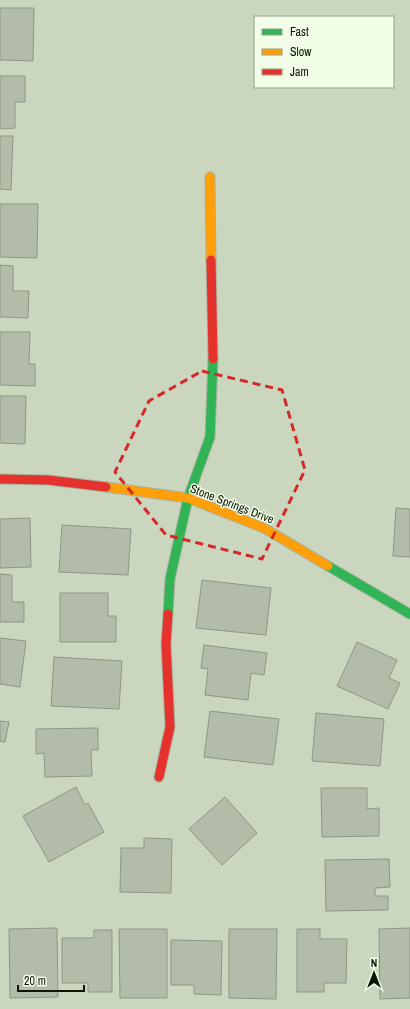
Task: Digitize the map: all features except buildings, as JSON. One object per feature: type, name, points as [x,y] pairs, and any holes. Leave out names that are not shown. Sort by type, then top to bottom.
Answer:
[{"type":"street","points":[[159,777],[170,727],[166,644],[170,579],[188,498],[210,437],[212,347],[210,177]]},
{"type":"street","name":"Stone Springs Drive","points":[[0,479],[48,480],[188,498],[264,528],[410,614]]},
{"type":"highlighted area","points":[[202,371],[282,390],[305,470],[262,559],[166,535],[115,472],[149,401]]},
{"type":"traffic: fast","points":[[168,614],[170,579],[188,498],[210,437],[213,359]]},
{"type":"traffic: fast","points":[[328,566],[410,614]]},
{"type":"traffic: slow","points":[[210,177],[211,260]]},
{"type":"traffic: slow","points":[[106,487],[188,498],[264,528],[328,566]]},
{"type":"traffic: jam","points":[[211,260],[213,359]]},
{"type":"traffic: jam","points":[[0,479],[48,480],[106,487]]},
{"type":"traffic: jam","points":[[159,777],[170,727],[166,644],[168,614]]}]
